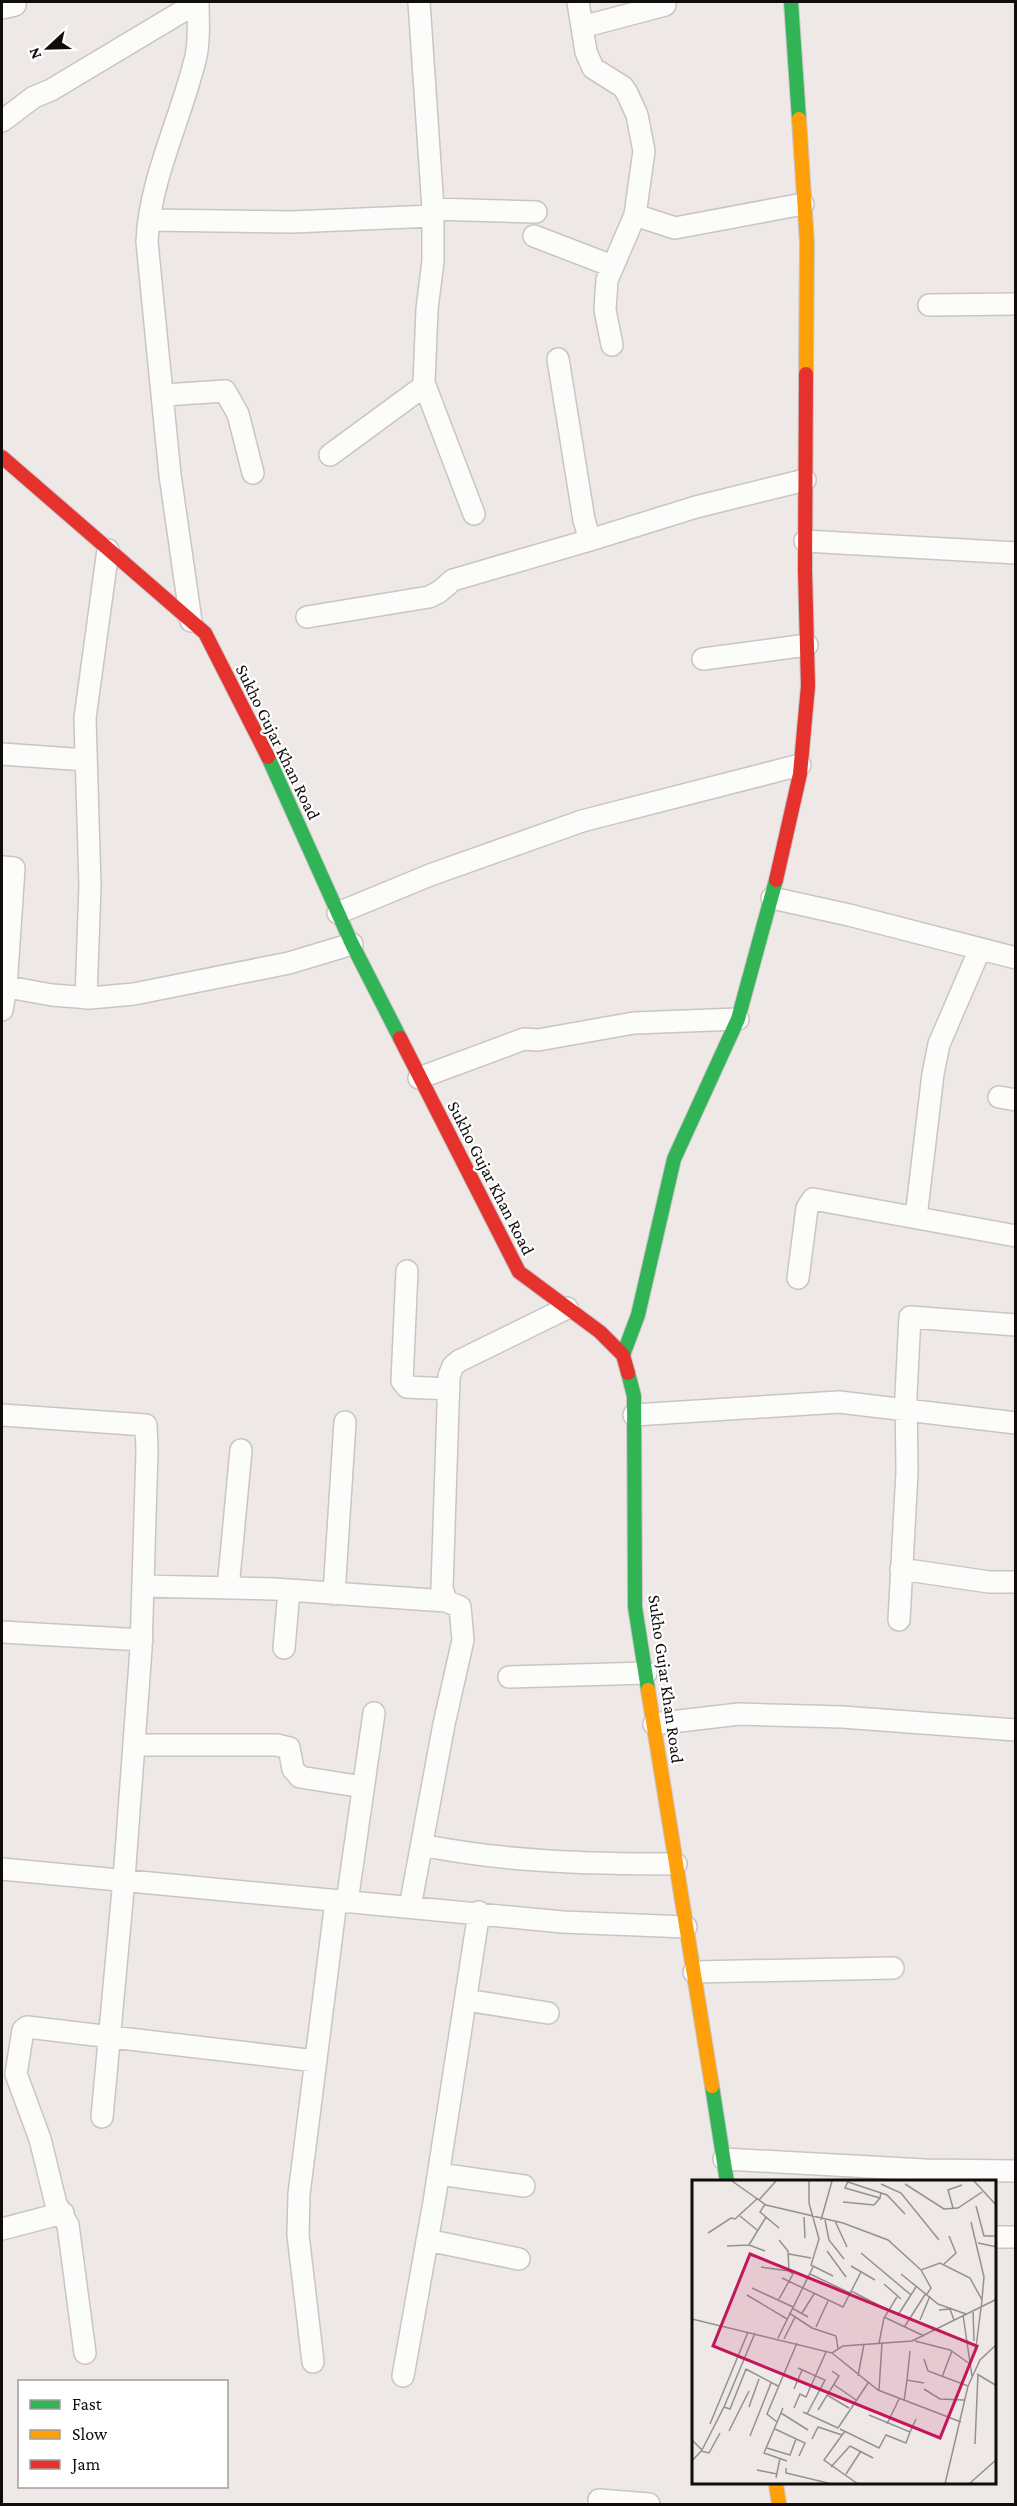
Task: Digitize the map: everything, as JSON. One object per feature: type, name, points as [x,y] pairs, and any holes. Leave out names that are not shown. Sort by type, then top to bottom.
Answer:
[{"type":"main road","points":[[622,1355],[639,1315],[674,1159],[738,1018],[772,898],[800,765],[808,686],[805,541],[807,243],[791,2]]},
{"type":"main road","name":"Sukho Gujar Khan Road","points":[[2,457],[205,633],[264,748],[352,944],[519,1272],[600,1332],[622,1355],[634,1396],[635,1607],[727,2180]]},
{"type":"main road","points":[[776,2485],[779,2505]]},
{"type":"street","points":[[2,121],[34,97],[51,90],[198,2],[199,37],[196,56],[172,130],[149,220],[147,242],[164,395],[170,475],[191,621]]},
{"type":"street","points":[[419,2],[420,46],[433,212],[433,261],[427,309],[424,383],[474,514]]},
{"type":"street","points":[[578,2],[586,52],[593,68],[623,87],[638,115],[644,151],[635,214],[607,280],[605,310],[612,345]]},
{"type":"street","points":[[582,27],[664,5]]},
{"type":"street","points":[[635,214],[675,228],[803,204]]},
{"type":"street","points":[[149,220],[292,222],[433,212],[536,212]]},
{"type":"street","points":[[534,236],[612,266]]},
{"type":"street","points":[[929,304],[1016,304]]},
{"type":"street","points":[[558,359],[584,520],[590,540]]},
{"type":"street","points":[[330,455],[420,389],[424,383]]},
{"type":"street","points":[[164,395],[225,392],[238,414],[253,473]]},
{"type":"street","points":[[307,617],[429,597],[453,580],[696,507],[805,480]]},
{"type":"street","points":[[805,541],[1016,553]]},
{"type":"street","points":[[86,998],[90,886],[86,760],[88,685],[108,550]]},
{"type":"street","points":[[703,659],[807,645]]},
{"type":"street","points":[[2,754],[86,760]]},
{"type":"street","points":[[338,913],[430,875],[582,820],[800,765]]},
{"type":"street","points":[[2,867],[14,868],[2,1010]]},
{"type":"street","points":[[772,898],[1016,958]]},
{"type":"street","points":[[4,987],[86,998],[134,994],[289,963],[352,944]]},
{"type":"street","points":[[916,1217],[933,1074],[939,1044],[980,948]]},
{"type":"street","points":[[419,1078],[524,1039],[538,1040],[634,1023],[738,1018]]},
{"type":"street","points":[[798,1278],[807,1208],[813,1199],[1016,1236]]},
{"type":"street","points":[[407,1271],[402,1381],[407,1387],[449,1389]]},
{"type":"street","points":[[446,1601],[441,1580],[449,1376],[453,1366],[567,1308]]},
{"type":"street","points":[[899,1620],[901,1569],[904,1555],[910,1317],[1016,1325]]},
{"type":"street","points":[[634,1415],[839,1402],[1016,1424]]},
{"type":"street","points":[[2,1415],[146,1425],[142,1640],[124,1879],[102,2117]]},
{"type":"street","points":[[334,1594],[345,1422]]},
{"type":"street","points":[[228,1588],[241,1450]]},
{"type":"street","points":[[901,1569],[989,1582],[1016,1582]]},
{"type":"street","points":[[143,1586],[289,1590],[446,1601],[460,1607],[463,1640],[444,1724],[410,1907]]},
{"type":"street","points":[[284,1648],[289,1590]]},
{"type":"street","points":[[2,1632],[142,1640]]},
{"type":"street","points":[[509,1677],[646,1673]]},
{"type":"street","points":[[313,2362],[298,2235],[299,2194],[316,2061],[374,1713]]},
{"type":"street","points":[[654,1724],[739,1714],[842,1717],[1016,1730]]},
{"type":"street","points":[[134,1745],[277,1745],[289,1748],[293,1769],[300,1777],[363,1787]]},
{"type":"street","points":[[422,1845],[514,1860],[676,1864]]},
{"type":"street","points":[[2,1869],[124,1879],[341,1902],[479,1912],[563,1922],[686,1928]]},
{"type":"street","points":[[403,2376],[439,2174],[479,1912]]},
{"type":"street","points":[[694,1972],[893,1968]]},
{"type":"street","points":[[466,2000],[548,2013]]},
{"type":"street","points":[[85,2353],[68,2225],[56,2204],[39,2139],[9,2077],[23,2030],[27,2027],[316,2061]]},
{"type":"street","points":[[724,2159],[925,2170],[1016,2171]]},
{"type":"street","points":[[439,2174],[525,2186]]},
{"type":"street","points":[[2,2229],[63,2213]]},
{"type":"street","points":[[996,2237],[1016,2237]]},
{"type":"street","points":[[427,2240],[519,2259]]},
{"type":"street","points":[[600,2500],[649,2505]]},
{"type":"traffic: fast","points":[[791,2],[799,119]]},
{"type":"traffic: fast","points":[[268,757],[352,944],[400,1038]]},
{"type":"traffic: fast","points":[[623,1355],[638,1315],[674,1159],[738,1019],[776,880]]},
{"type":"traffic: fast","points":[[628,1373],[634,1396],[635,1607],[648,1690]]},
{"type":"traffic: fast","points":[[712,2086],[727,2180]]},
{"type":"traffic: slow","points":[[799,119],[807,243],[806,374]]},
{"type":"traffic: slow","points":[[648,1690],[712,2086]]},
{"type":"traffic: slow","points":[[776,2485],[779,2504]]},
{"type":"traffic: jam","points":[[776,880],[800,774],[808,686],[805,570],[806,374]]},
{"type":"traffic: jam","points":[[2,457],[205,633],[268,757]]},
{"type":"traffic: jam","points":[[400,1038],[519,1272],[600,1332],[623,1355],[628,1373]]}]
